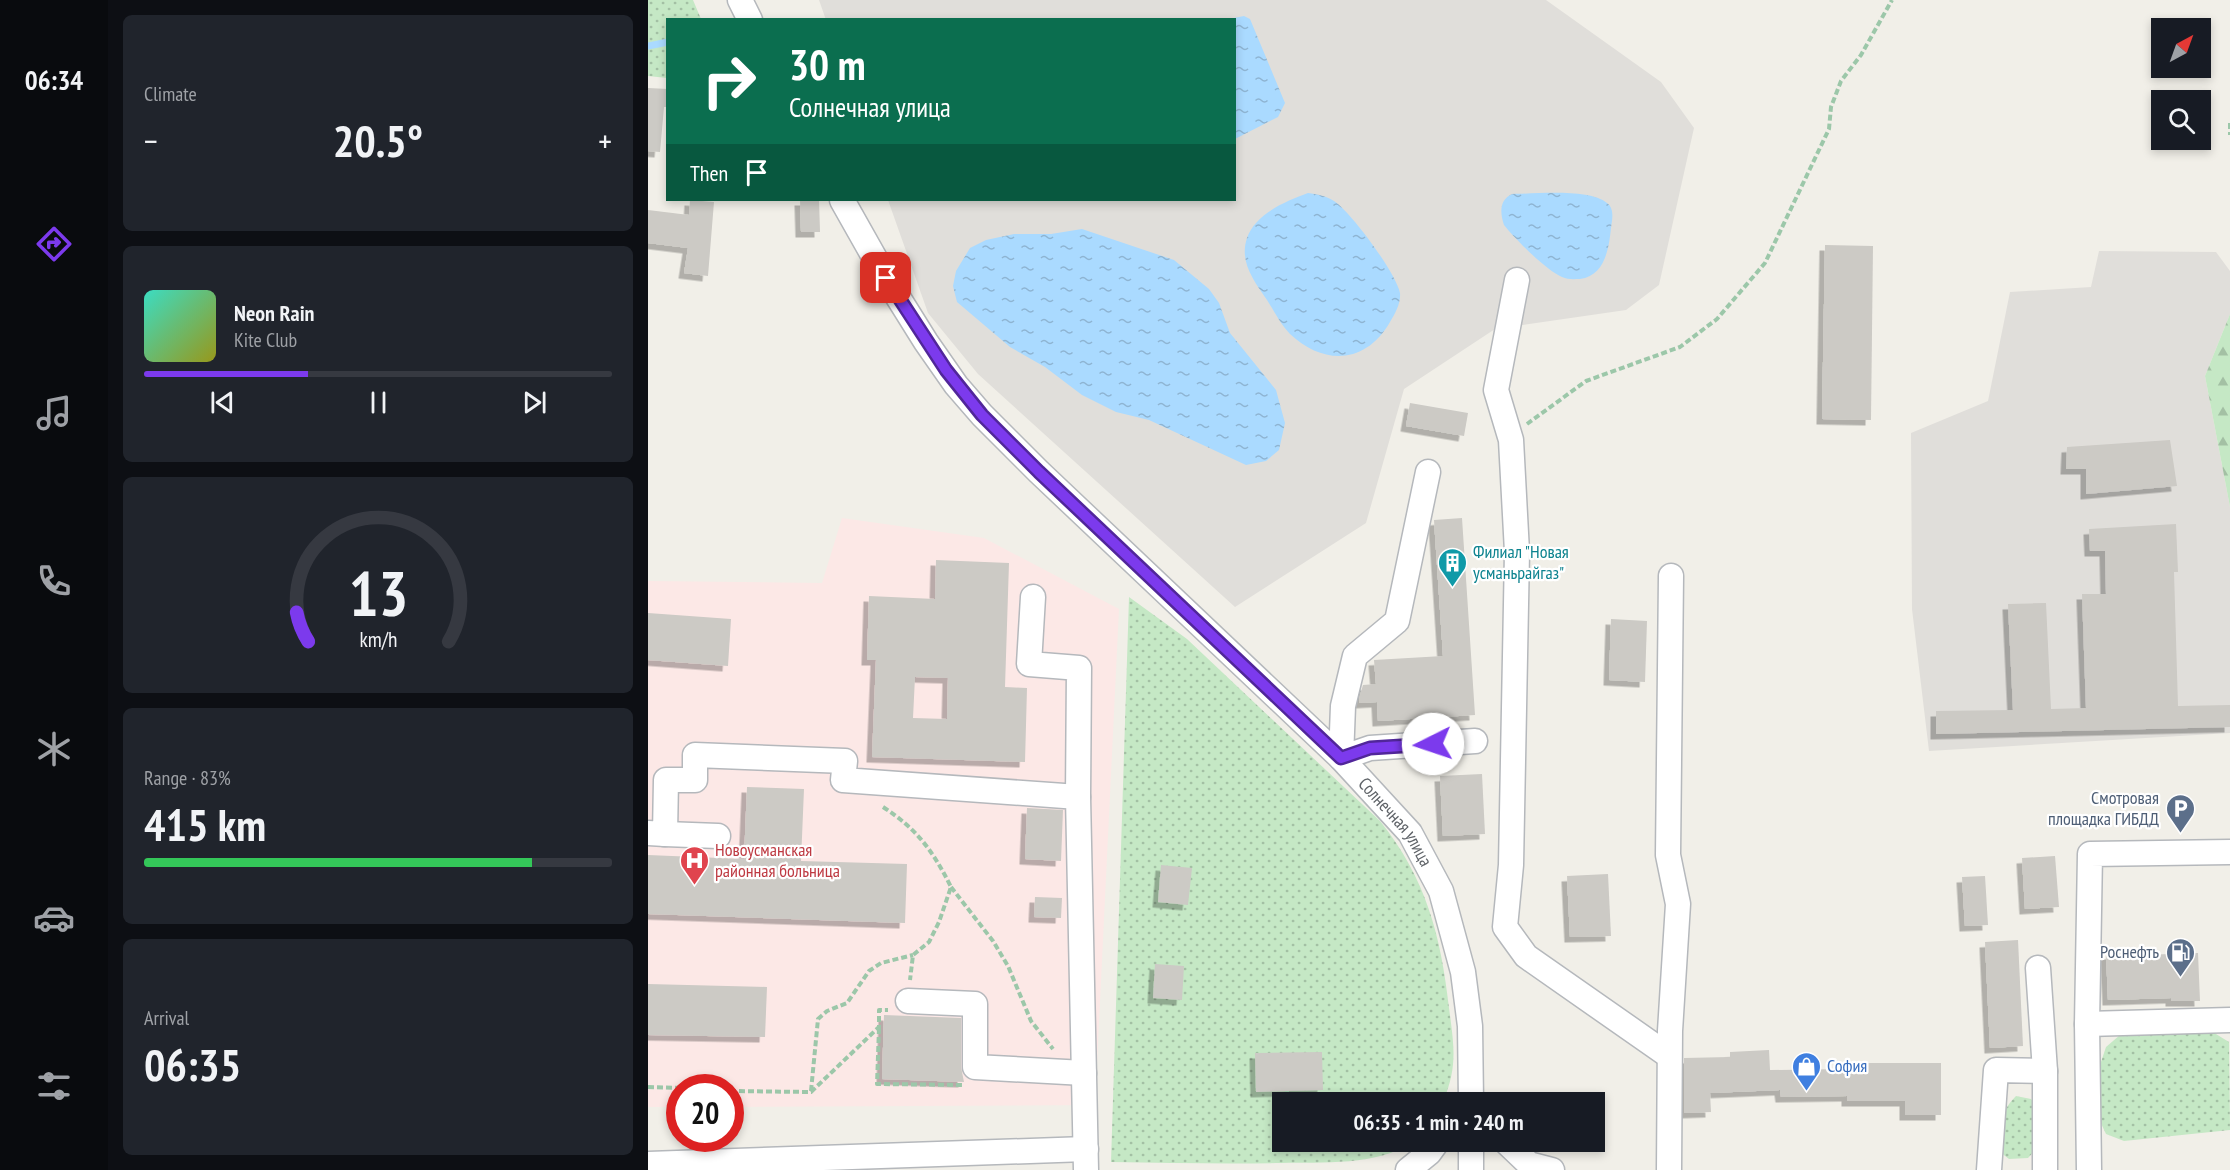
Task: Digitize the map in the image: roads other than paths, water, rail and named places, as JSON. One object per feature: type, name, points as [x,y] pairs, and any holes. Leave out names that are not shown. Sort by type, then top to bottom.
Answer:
[{"type":"street","points":[[740,0],[749,18]]},
{"type":"street","name":"Солнечная улица","points":[[843,201],[886,278],[921,333],[956,384],[982,415],[1039,472],[1341,758],[1410,832],[1442,891],[1463,972],[1470,1026],[1471,1092]]},
{"type":"street","points":[[1517,280],[1496,390],[1511,440],[1517,552],[1511,865],[1505,927],[1526,956],[1669,1056]]},
{"type":"street","points":[[1428,472],[1397,621],[1355,656],[1342,706],[1341,758],[1370,748],[1475,741]]},
{"type":"street","points":[[1669,1170],[1669,1056],[1678,904],[1668,855],[1671,576]]},
{"type":"street","points":[[648,1164],[1086,1159],[1078,797],[1079,668],[1029,664],[1033,597]]},
{"type":"street","points":[[718,836],[657,834],[666,780],[695,780],[695,755],[845,761],[843,780],[1078,797]]},
{"type":"street","points":[[2089,1170],[2087,1024],[2090,854],[2230,852]]},
{"type":"street","points":[[2038,968],[2045,1071],[2045,1170]]},
{"type":"street","points":[[908,1001],[975,1005],[975,1067],[1084,1073]]},
{"type":"street","points":[[2087,1024],[2230,1020]]},
{"type":"street","points":[[1462,1092],[1471,1069]]},
{"type":"street","points":[[1471,1069],[1479,1092]]},
{"type":"street","points":[[1989,1170],[1996,1070],[2045,1071]]},
{"type":"street","points":[[1408,1170],[1430,1152]]},
{"type":"street","points":[[1471,1152],[1471,1170]]},
{"type":"street","points":[[1516,1152],[1529,1164],[1552,1170]]},
{"type":"water","points":[[1244,16],[1250,19],[1285,103],[1278,117],[1236,138],[1236,18],[1234,18]]},
{"type":"water","points":[[1308,193],[1331,199],[1342,207],[1382,258],[1400,293],[1396,312],[1380,336],[1357,353],[1344,356],[1317,352],[1290,334],[1257,286],[1246,263],[1247,238],[1257,222],[1281,204]]},
{"type":"water","points":[[1512,194],[1588,195],[1599,198],[1610,205],[1612,218],[1609,244],[1604,260],[1595,273],[1580,279],[1564,278],[1540,262],[1523,246],[1504,225],[1502,216],[1503,203]]},
{"type":"water","points":[[1082,229],[1174,260],[1209,289],[1219,303],[1230,333],[1276,390],[1285,423],[1279,450],[1266,461],[1246,465],[1149,420],[1116,412],[1082,395],[1045,367],[1010,347],[957,302],[953,286],[956,271],[970,248],[986,240],[1014,234],[1051,234]]},
{"type":"waterway","points":[[648,46],[666,42]]},
{"type":"place","name":"Филиал \"Новая усманьрайгаз\"","points":[[1452,588]]},
{"type":"place","name":"Смотровая площадка ГИБДД","points":[[2180,834]]},
{"type":"place","name":"Новоусманская районная больница","points":[[694,886]]},
{"type":"place","name":"Роснефть","points":[[2180,978]]},
{"type":"place","name":"София","points":[[1806,1092]]}]
